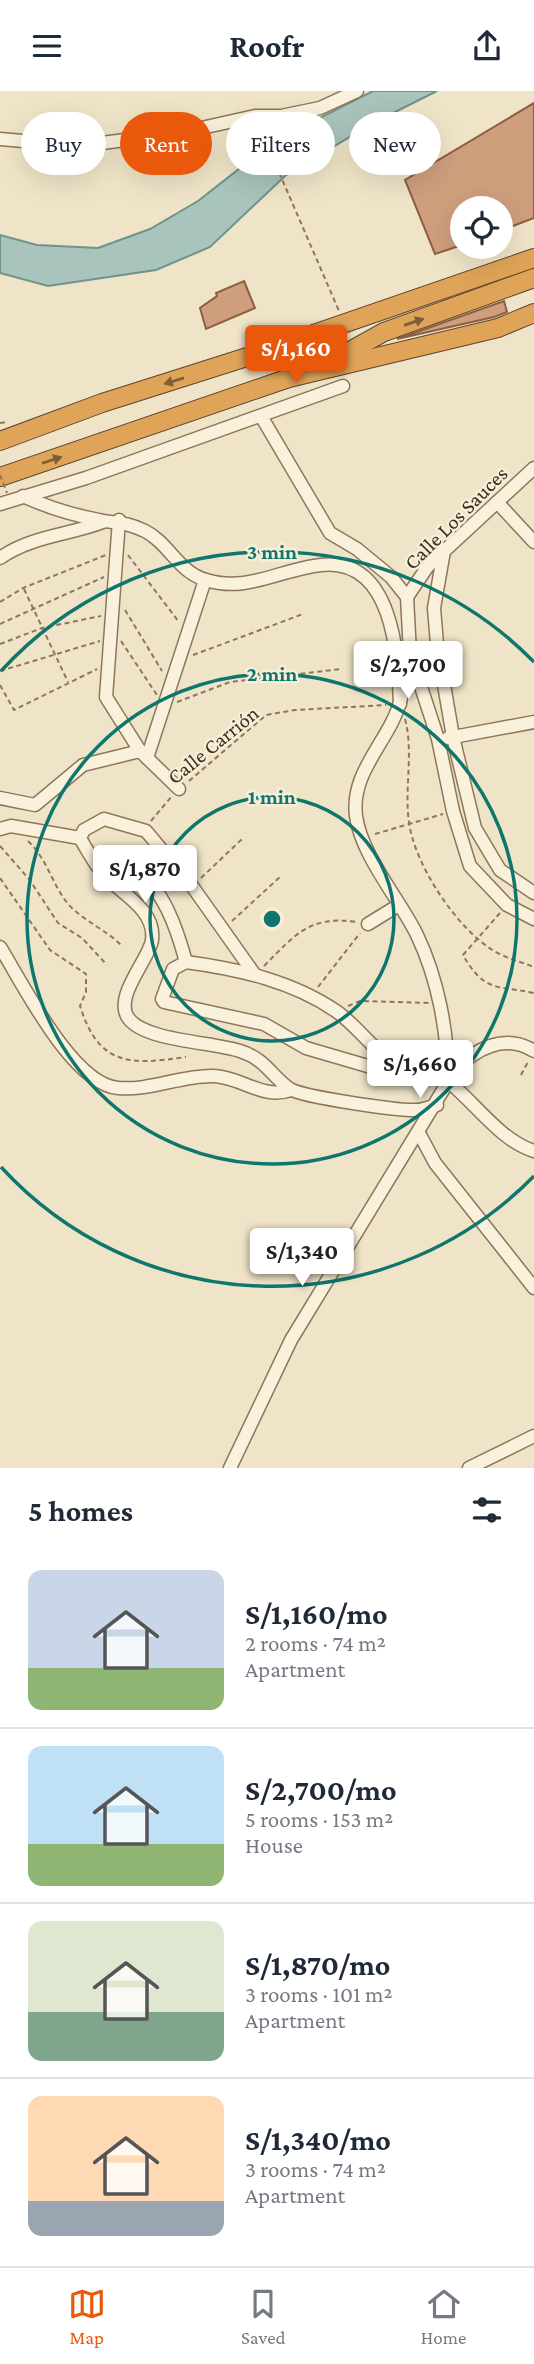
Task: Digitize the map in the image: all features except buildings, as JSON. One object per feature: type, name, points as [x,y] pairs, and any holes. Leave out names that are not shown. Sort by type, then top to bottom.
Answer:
[{"type":"highway","points":[[0,441],[102,403],[235,361],[344,321],[534,258]]},
{"type":"highway","points":[[309,373],[384,333],[534,278]]},
{"type":"highway","points":[[2,482],[309,373],[498,328],[534,313]]},
{"type":"street","points":[[0,139],[79,146],[179,133],[255,116],[281,115],[320,107],[357,91]]},
{"type":"street","points":[[0,505],[86,478],[343,386]]},
{"type":"street","points":[[261,416],[330,533],[357,549],[391,577],[407,597],[410,653],[400,704],[366,766],[357,795],[356,817],[363,837],[417,936],[440,1003],[448,1081],[474,1103],[496,1128],[534,1151]]},
{"type":"street","name":"Calle Los Sauces","points":[[407,597],[428,566],[534,468]]},
{"type":"street","points":[[23,496],[56,510],[103,521],[119,520],[148,532],[184,570],[205,580],[253,583],[322,564],[346,567],[370,581],[378,590],[392,635],[400,704]]},
{"type":"street","points":[[497,502],[534,542]]},
{"type":"street","points":[[119,520],[106,697],[144,754],[179,789]]},
{"type":"street","points":[[0,558],[36,539],[79,531],[103,521]]},
{"type":"street","points":[[444,551],[434,608],[453,737],[475,828],[500,870],[534,893]]},
{"type":"street","points":[[144,754],[172,687],[205,580]]},
{"type":"street","points":[[410,653],[438,739],[453,811],[470,866],[507,905],[534,919]]},
{"type":"street","points":[[438,739],[534,722]]},
{"type":"street","points":[[0,798],[35,806],[83,765],[144,754]]},
{"type":"street","points":[[80,838],[84,829],[104,819],[146,831],[192,886],[255,975]]},
{"type":"street","points":[[0,829],[11,826],[80,838],[105,876],[134,899],[148,922],[152,940],[126,999],[125,1013],[130,1021],[158,1034],[243,1052],[267,1066],[291,1090]]},
{"type":"street","points":[[92,857],[120,862],[134,868],[156,890],[178,932],[186,963]]},
{"type":"street","points":[[368,924],[399,905]]},
{"type":"street","points":[[0,947],[41,1017],[61,1044],[95,1077],[116,1088],[155,1086],[215,1076],[267,1093],[278,1094],[291,1090],[389,1110],[420,1111],[436,1105]]},
{"type":"street","points":[[186,963],[255,975],[312,996],[336,1011],[380,1052],[382,1061],[371,1067],[336,1059],[306,1048],[264,1024],[164,1002],[162,999],[173,969],[186,963]]},
{"type":"street","points":[[230,1468],[291,1340],[332,1269],[436,1105],[448,1081],[464,1061],[490,1046],[519,1043],[534,1051]]},
{"type":"street","points":[[419,1133],[435,1163],[534,1288]]},
{"type":"street","points":[[469,1468],[534,1436]]},
{"type":"path","points":[[280,175],[344,321]]},
{"type":"path","points":[[0,423],[6,422]]},
{"type":"path","points":[[0,603],[23,588],[118,551],[134,560],[188,635]]},
{"type":"path","points":[[0,624],[115,572]]},
{"type":"path","points":[[23,588],[69,682]]},
{"type":"path","points":[[114,593],[172,687]]},
{"type":"path","points":[[180,660],[303,614]]},
{"type":"path","points":[[0,644],[42,628],[111,626]]},
{"type":"path","points":[[0,671],[55,655],[111,626]]},
{"type":"path","points":[[111,626],[165,706],[230,682],[341,669]]},
{"type":"path","points":[[0,685],[14,710],[108,664]]},
{"type":"path","points":[[400,704],[408,737],[409,823],[418,859],[448,904],[478,939],[494,951],[534,967]]},
{"type":"path","name":"Calle Carrión","points":[[146,831],[153,816],[179,789],[266,715],[295,710],[400,704]]},
{"type":"path","points":[[363,837],[453,811]]},
{"type":"path","points":[[192,886],[242,839]]},
{"type":"path","points":[[27,841],[54,876],[71,907],[106,930],[121,945]]},
{"type":"path","points":[[0,846],[29,879],[58,923],[82,938],[107,965]]},
{"type":"path","points":[[223,929],[281,876]]},
{"type":"path","points":[[0,878],[50,950],[86,974],[86,992],[80,1006],[89,1032],[104,1047],[127,1062],[186,1057]]},
{"type":"path","points":[[507,905],[463,955],[476,977],[501,989],[534,993]]},
{"type":"path","points":[[255,975],[311,924],[347,921],[368,924],[312,996]]},
{"type":"path","points":[[336,1011],[360,1000],[440,1003]]},
{"type":"path","points":[[521,1075],[534,1051]]},
{"type":"water","points":[[373,91],[437,91],[395,112],[349,112],[349,137],[335,146],[335,112],[331,112]]},
{"type":"water","points":[[231,175],[287,175],[210,247],[156,270],[48,286],[0,273],[0,235],[37,245],[98,248],[150,229],[198,201]]}]
